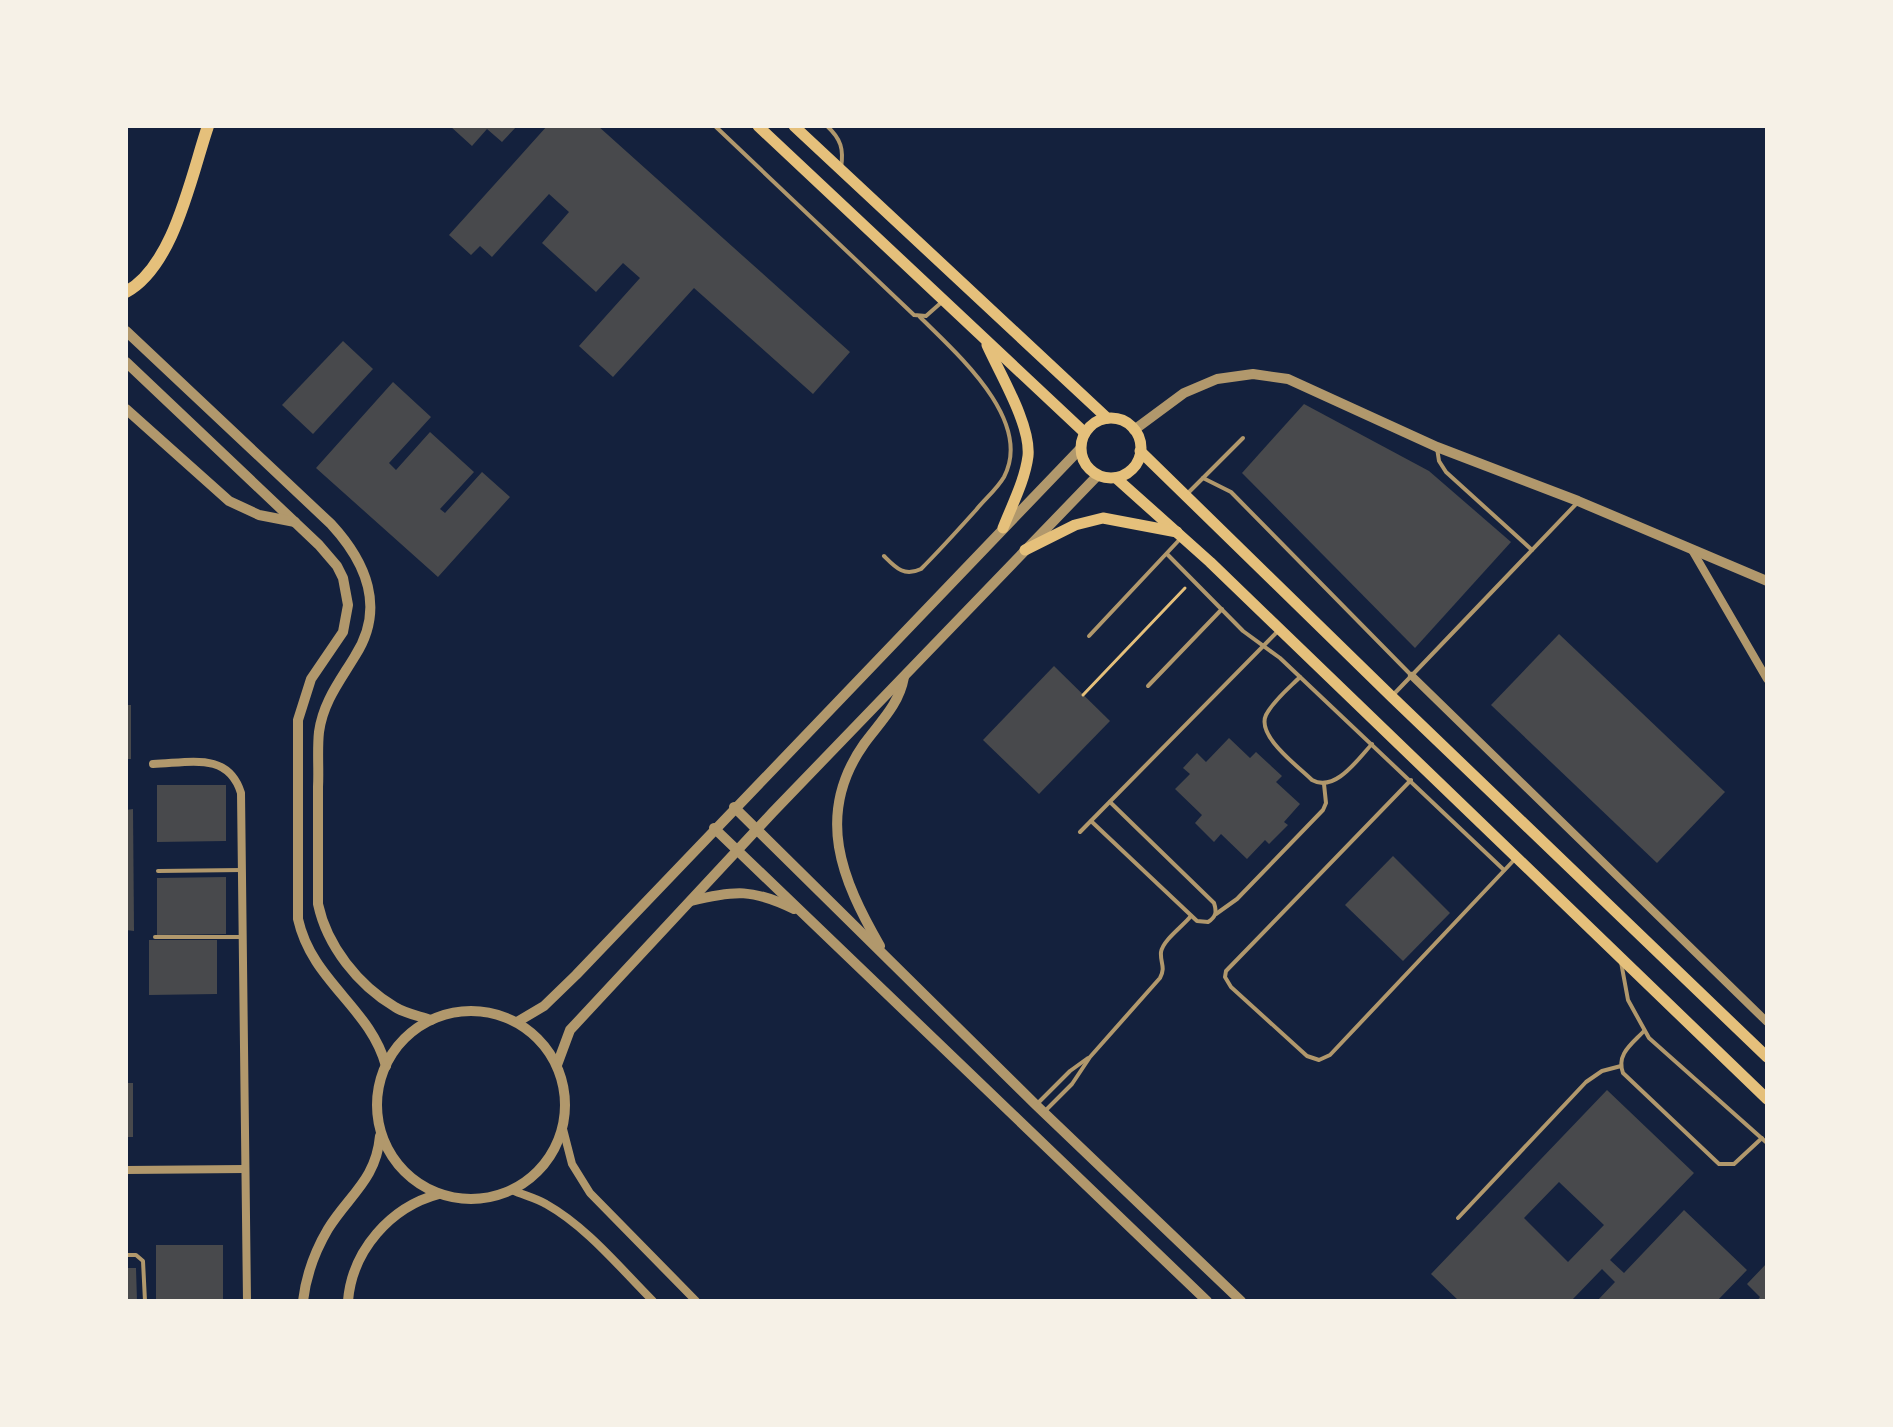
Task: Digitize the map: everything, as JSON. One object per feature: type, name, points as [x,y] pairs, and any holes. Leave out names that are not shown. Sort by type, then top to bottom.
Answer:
[{"type":"main road","points":[[126,292],[153,270],[164,250],[208,126]]},
{"type":"main road","points":[[758,126],[1085,433]]},
{"type":"main road","points":[[794,126],[1107,418]]},
{"type":"main road","points":[[985,340],[1023,425],[1028,448],[1026,467],[1003,528]]},
{"type":"main road","points":[[1767,1057],[1140,451],[1134,430],[1122,420],[1107,418],[1094,423],[1085,433],[1081,448],[1084,462],[1098,475],[1116,478],[1180,534],[1767,1099]]},
{"type":"main road","points":[[1116,478],[1130,471],[1140,451]]},
{"type":"main road","points":[[1025,550],[1075,525],[1103,518],[1180,534]]},
{"type":"street","points":[[126,331],[331,524],[347,541],[365,571],[371,597],[368,627],[358,652],[326,703],[319,735],[318,904],[331,942],[358,976],[395,1007],[431,1020]]},
{"type":"street","points":[[126,362],[295,522],[337,566],[347,591],[343,632],[311,679],[298,720],[298,919],[313,959],[377,1040],[386,1066]]},
{"type":"street","points":[[1134,430],[1184,393],[1200,385],[1226,377],[1270,375],[1305,385],[1437,447],[1578,501],[1767,581]]},
{"type":"street","points":[[126,409],[229,501],[259,515],[295,522]]},
{"type":"street","points":[[517,1022],[544,1006],[576,975],[1081,448]]},
{"type":"street","points":[[557,1065],[570,1030],[1098,475]]},
{"type":"street","points":[[1692,550],[1767,679]]},
{"type":"street","points":[[887,958],[850,892],[840,860],[838,825],[849,771],[863,746],[897,700],[904,676]]},
{"type":"street","points":[[1412,676],[1767,1022]]},
{"type":"street","points":[[153,764],[222,765],[232,772],[241,793],[247,1301]]},
{"type":"street","points":[[734,807],[1241,1301]]},
{"type":"street","points":[[714,828],[1207,1301]]},
{"type":"street","points":[[690,902],[726,892],[749,892],[774,899],[803,914]]},
{"type":"street","points":[[459,1011],[489,1012],[517,1022],[540,1040],[557,1065],[564,1085],[566,1107],[557,1144],[538,1171],[512,1190],[475,1199],[439,1194],[412,1179],[385,1144],[377,1109],[379,1087],[386,1066],[404,1039],[431,1020],[459,1011]]},
{"type":"street","points":[[563,1129],[572,1164],[590,1193],[696,1301]]},
{"type":"street","points":[[303,1301],[318,1247],[329,1227],[358,1193],[374,1167],[380,1130]]},
{"type":"street","points":[[126,1170],[245,1169]]},
{"type":"street","points":[[512,1190],[546,1204],[564,1217],[594,1242],[653,1301]]},
{"type":"street","points":[[348,1301],[358,1260],[379,1231],[412,1205],[439,1194]]},
{"type":"lane","points":[[715,126],[910,312],[920,317],[971,369],[1006,422],[1011,455],[998,485],[921,569],[911,573],[900,571],[884,556]]},
{"type":"lane","points":[[827,126],[843,150],[841,170]]},
{"type":"lane","points":[[920,317],[943,301]]},
{"type":"lane","points":[[1186,495],[1243,438]]},
{"type":"lane","points":[[1437,447],[1439,461],[1446,472],[1532,550]]},
{"type":"lane","points":[[1203,478],[1231,492],[1412,676]]},
{"type":"lane","points":[[1392,697],[1578,501]]},
{"type":"lane","points":[[1089,636],[1167,554],[1180,534]]},
{"type":"lane","points":[[1167,554],[1249,636],[1300,677],[1504,870]]},
{"type":"lane","points":[[1148,686],[1222,609]]},
{"type":"lane","points":[[1080,832],[1280,630]]},
{"type":"lane","points":[[1300,677],[1266,714],[1264,730],[1312,780],[1324,784],[1332,782],[1372,744]]},
{"type":"lane","points":[[1411,780],[1229,965],[1225,977],[1231,987],[1307,1056],[1325,1059],[1517,857]]},
{"type":"lane","points":[[1091,821],[1191,916],[1203,923],[1237,899],[1323,810],[1326,803],[1324,784]]},
{"type":"lane","points":[[1110,802],[1211,900],[1216,914]]},
{"type":"lane","points":[[158,871],[242,870]]},
{"type":"lane","points":[[1040,1108],[1072,1084],[1090,1057],[1160,978],[1164,971],[1162,949],[1191,916]]},
{"type":"lane","points":[[155,937],[243,937]]},
{"type":"lane","points":[[1620,959],[1628,1000],[1644,1031],[1767,1143]]},
{"type":"lane","points":[[1644,1031],[1624,1052],[1621,1066],[1627,1079],[1719,1164],[1734,1164],[1762,1138]]},
{"type":"lane","points":[[1040,1108],[1070,1071],[1090,1057]]},
{"type":"lane","points":[[1458,1218],[1586,1082],[1602,1071],[1621,1066]]},
{"type":"lane","points":[[126,1255],[136,1255],[143,1261],[145,1301]]},
{"type":"path","points":[[1083,695],[1193,580]]},
{"type":"building","points":[[450,126],[517,126],[502,142],[487,129],[472,146]]},
{"type":"building","points":[[547,126],[598,126],[850,352],[813,394],[694,288],[613,377],[579,346],[640,278],[623,263],[596,292],[542,243],[569,212],[549,194],[492,257],[480,246],[471,255],[449,235]]},
{"type":"building","points":[[343,341],[373,369],[313,434],[282,405]]},
{"type":"building","points":[[393,382],[431,417],[389,463],[396,470],[430,432],[474,472],[440,509],[445,513],[482,472],[510,497],[438,577],[316,468]]},
{"type":"building","points":[[1304,404],[1429,471],[1511,542],[1415,648],[1242,473]]},
{"type":"building","points":[[1559,634],[1725,792],[1657,863],[1491,705]]},
{"type":"building","points":[[1054,666],[1110,721],[1039,794],[983,740]]},
{"type":"building","points":[[126,705],[131,705],[131,759],[126,759]]},
{"type":"building","points":[[1229,738],[1250,758],[1256,752],[1282,776],[1276,782],[1300,804],[1284,822],[1288,825],[1269,844],[1265,840],[1247,859],[1221,834],[1214,842],[1195,823],[1202,815],[1175,789],[1190,774],[1183,768],[1197,753],[1206,762]]},
{"type":"building","points":[[157,785],[226,785],[226,841],[157,842]]},
{"type":"building","points":[[133,809],[134,931],[126,930],[126,810]]},
{"type":"building","points":[[1393,856],[1450,913],[1403,961],[1345,905]]},
{"type":"building","points":[[226,877],[226,934],[157,935],[157,878]]},
{"type":"building","points":[[149,940],[217,940],[217,994],[149,995]]},
{"type":"building","points":[[126,1083],[133,1083],[133,1137],[126,1137]]},
{"type":"building","points":[[1607,1090],[1694,1173],[1610,1260],[1624,1273],[1684,1210],[1747,1270],[1717,1301],[1597,1301],[1615,1282],[1602,1269],[1571,1301],[1459,1301],[1431,1274]],"holes":[[[1559,1182],[1604,1225],[1568,1262],[1524,1218]]]},
{"type":"building","points":[[156,1245],[223,1245],[223,1299],[156,1300]]},
{"type":"building","points":[[1767,1263],[1767,1301],[1757,1301],[1760,1297],[1747,1284]]},
{"type":"building","points":[[126,1268],[136,1268],[137,1301],[126,1301]]}]
